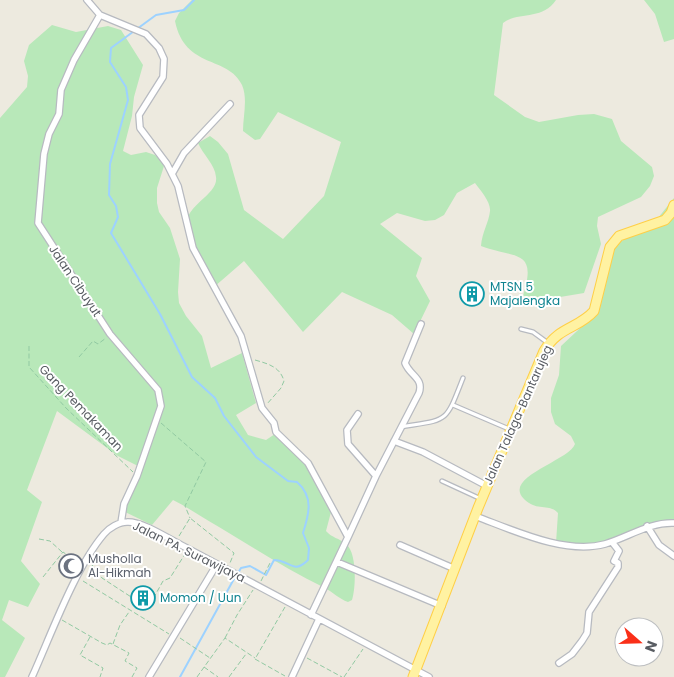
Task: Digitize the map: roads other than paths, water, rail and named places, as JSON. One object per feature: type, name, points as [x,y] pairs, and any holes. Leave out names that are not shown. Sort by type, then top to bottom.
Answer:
[{"type":"main road","name":"Jalan Talaga-Bantarujeg","points":[[415,674],[481,500],[549,343],[556,335],[587,319],[594,311],[610,247],[614,240],[619,236],[665,220],[672,213],[674,205]]},
{"type":"street","points":[[87,0],[100,15],[146,34],[159,48],[164,59],[165,68],[161,82],[141,110],[140,128],[172,174],[180,194],[193,248],[237,326],[262,408],[274,424],[276,432],[308,463],[348,537]]},
{"type":"street","name":"Jalan Cibuyut","points":[[100,15],[66,75],[59,114],[46,143],[38,223],[110,334],[158,390],[161,406],[137,476],[124,504],[121,523]]},
{"type":"street","points":[[172,174],[184,153],[230,104]]},
{"type":"street","points":[[312,615],[376,476],[421,386],[419,379],[408,371],[405,363],[406,355],[421,324]]},
{"type":"street","points":[[358,414],[347,430],[348,444],[376,476]]},
{"type":"street","points":[[394,441],[423,452],[487,486]]},
{"type":"street","points":[[475,516],[568,547],[583,548],[612,542],[659,522],[674,523]]},
{"type":"street","name":"Jalan PA. Surawijaya","points":[[32,677],[87,560],[105,533],[121,523],[139,525],[188,549],[366,644],[415,674],[429,677]]},
{"type":"street","points":[[647,526],[659,545],[674,556]]},
{"type":"street","points":[[559,663],[572,654],[587,633],[589,612],[618,567],[618,563],[614,561],[619,551],[612,542]]},
{"type":"street","points":[[400,545],[455,569]]},
{"type":"street","points":[[337,562],[442,606]]},
{"type":"street","points":[[149,677],[217,564]]},
{"type":"street","points":[[292,677],[319,619]]},
{"type":"lane","points":[[520,329],[533,332],[549,343]]},
{"type":"lane","points":[[401,427],[436,422],[445,418],[463,378]]},
{"type":"lane","points":[[452,405],[510,430]]},
{"type":"lane","points":[[442,481],[481,500]]},
{"type":"waterway","points":[[194,0],[184,10],[156,15],[111,48],[110,62],[126,87],[128,100],[110,164],[109,195],[116,206],[118,217],[111,233],[160,314],[192,377],[215,398],[224,416],[256,457],[288,481],[297,482],[306,494],[309,506],[303,533],[309,548],[308,560],[295,567],[274,560],[266,575],[250,566],[241,568],[238,573]]},
{"type":"waterway","points":[[180,677],[235,577]]},
{"type":"place","name":"MTSN 5 Majalengka","points":[[472,294]]},
{"type":"place","name":"Musholla Al-Hikmah","points":[[71,566]]},
{"type":"place","name":"Momon / Uun","points":[[143,598]]}]
